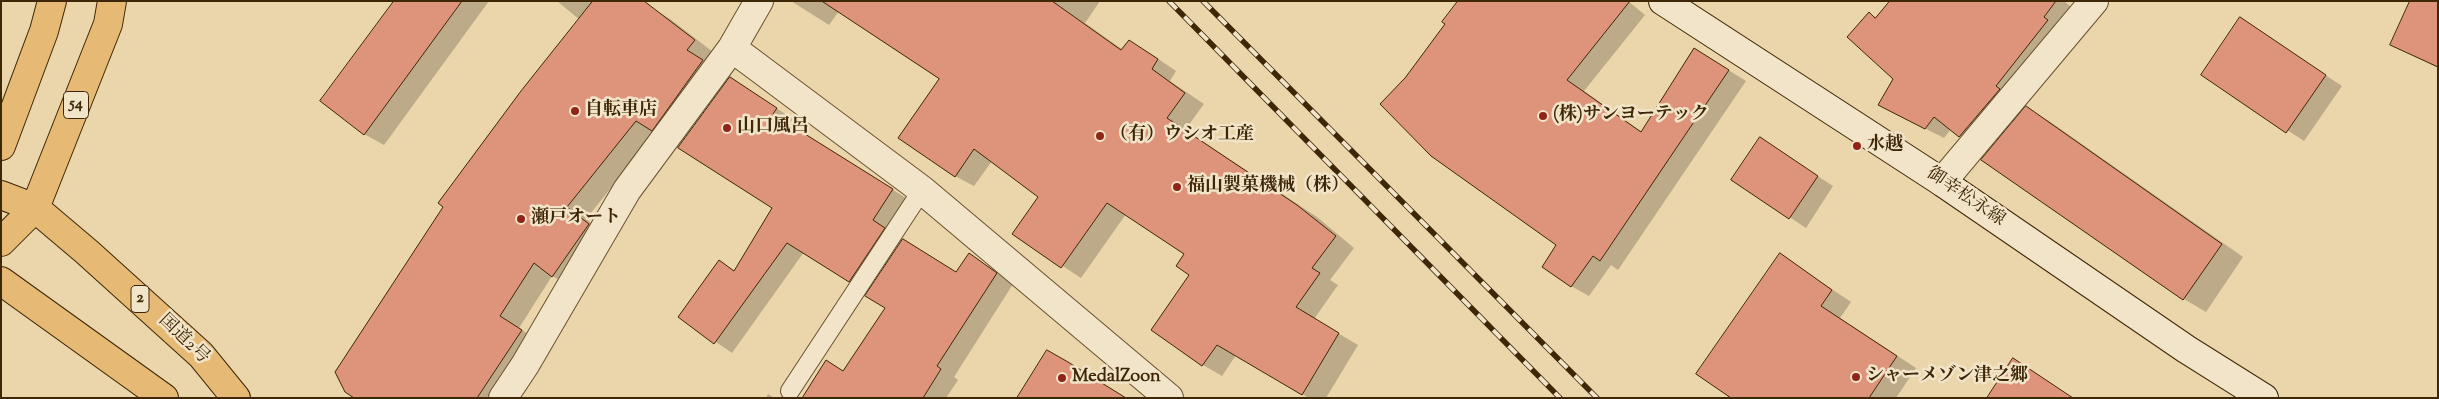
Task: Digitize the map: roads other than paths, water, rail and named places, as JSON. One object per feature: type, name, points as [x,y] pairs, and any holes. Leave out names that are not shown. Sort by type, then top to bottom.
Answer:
[{"type":"main road","points":[[1,146],[44,31],[52,1]]},
{"type":"main road","name":"54","points":[[1,242],[35,208],[108,24],[112,1]]},
{"type":"main road","name":"2","points":[[1,194],[35,208]]},
{"type":"main road","name":"国道2号","points":[[35,208],[201,355],[236,398]]},
{"type":"main road","points":[[1,281],[164,398]]},
{"type":"street","points":[[503,398],[525,365],[627,190],[732,48],[759,1]]},
{"type":"street","name":"御幸松永線","points":[[1663,1],[1942,182],[2186,349],[2264,398]]},
{"type":"street","points":[[1942,182],[2094,1]]},
{"type":"street","points":[[732,48],[922,190],[1169,398]]},
{"type":"lane","points":[[790,391],[922,190]]},
{"type":"railway","points":[[1169,1],[1560,398]]},
{"type":"railway","points":[[1203,1],[1597,398]]},
{"type":"place","name":"自転車店","points":[[575,111]]},
{"type":"place","name":"(株)サンヨーテック","points":[[1543,116]]},
{"type":"place","name":"山口風呂","points":[[727,128]]},
{"type":"place","name":"（有）ウシオ工産","points":[[1100,136]]},
{"type":"place","name":"水越","points":[[1857,146]]},
{"type":"place","name":"福山製菓機械（株）","points":[[1177,187]]},
{"type":"place","name":"瀬戸オート","points":[[521,219]]},
{"type":"place","name":"シャーメゾン津之郷","points":[[1856,377]]},
{"type":"place","name":"MedalZoon","points":[[1062,378]]}]
